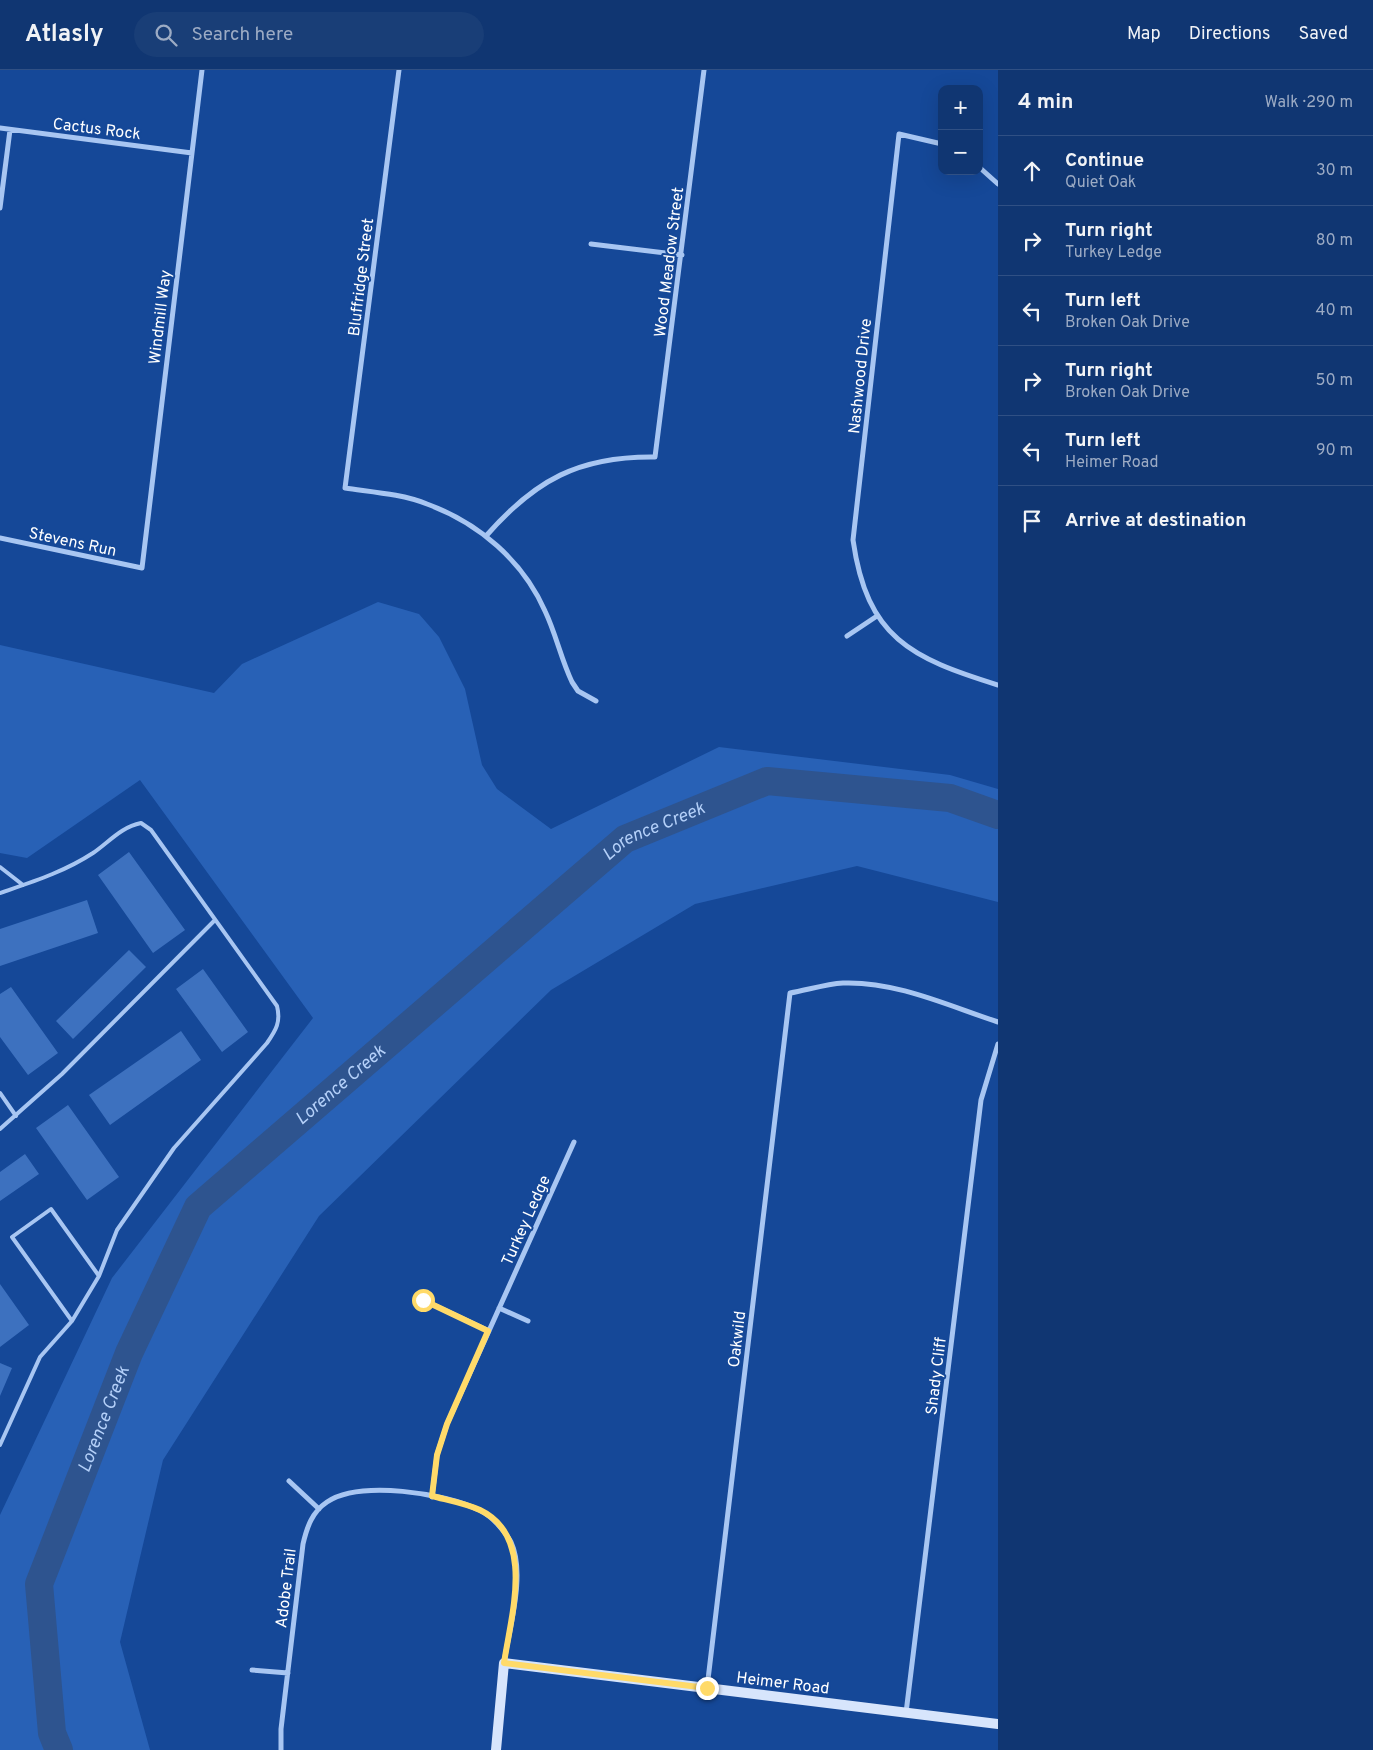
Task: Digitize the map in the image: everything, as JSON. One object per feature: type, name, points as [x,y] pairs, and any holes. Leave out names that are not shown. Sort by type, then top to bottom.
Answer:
[{"type":"street","name":"Windmill Way","points":[[142,568],[202,70]]},
{"type":"street","name":"Bluffridge Street","points":[[399,70],[345,488],[427,504],[453,515],[486,536]]},
{"type":"street","name":"Wood Meadow Street","points":[[486,536],[509,510],[529,492],[560,475],[597,462],[636,456],[655,457],[704,70]]},
{"type":"street","name":"Cactus Rock","points":[[0,128],[192,153]]},
{"type":"street","points":[[0,208],[10,130]]},
{"type":"street","name":"Nashwood Drive","points":[[938,143],[900,134],[853,540],[861,584],[877,616],[903,644],[928,660],[998,685]]},
{"type":"street","points":[[983,171],[998,184]]},
{"type":"street","points":[[591,244],[682,255]]},
{"type":"street","points":[[486,536],[513,561],[526,577],[546,612],[572,682],[586,697],[596,701]]},
{"type":"street","name":"Stevens Run","points":[[0,538],[142,568]]},
{"type":"street","points":[[847,636],[877,616]]},
{"type":"street","name":"Oakwild","points":[[707,1688],[790,993],[842,983],[869,984],[890,987],[998,1022]]},
{"type":"street","name":"Shady Cliff","points":[[906,1712],[981,1100],[998,1044]]},
{"type":"street","name":"Turkey Ledge","points":[[432,1496],[437,1455],[447,1424],[574,1142]]},
{"type":"street","points":[[423,1300],[488,1331]]},
{"type":"street","points":[[499,1308],[528,1321]]},
{"type":"street","points":[[290,1481],[319,1509]]},
{"type":"street","name":"Adobe Trail","points":[[281,1750],[281,1729],[303,1544],[307,1529],[319,1509],[334,1498],[351,1492],[379,1490],[432,1496],[481,1510],[498,1524],[511,1543],[516,1564],[516,1582],[504,1663]]},
{"type":"street","points":[[496,1750],[504,1663]]},
{"type":"street","name":"Heimer Road","points":[[504,1663],[998,1724]]},
{"type":"street","points":[[252,1670],[288,1673]]},
{"type":"lane","points":[[0,893],[57,873],[92,853],[128,826],[141,823],[151,830],[277,1006],[280,1017],[278,1028],[267,1043],[174,1148],[117,1230],[98,1276],[72,1320],[40,1357],[0,1445]]},
{"type":"lane","points":[[0,868],[23,885]]},
{"type":"lane","points":[[0,1129],[62,1074],[215,920]]},
{"type":"lane","points":[[0,1093],[16,1116]]},
{"type":"lane","points":[[72,1320],[12,1236],[51,1209],[98,1276]]},
{"type":"shaded area","points":[[378,602],[419,614],[439,637],[465,689],[482,765],[497,789],[551,829],[719,747],[950,775],[998,789],[998,902],[857,866],[695,904],[551,990],[319,1216],[163,1460],[120,1642],[150,1750],[0,1750],[0,1515],[112,1278],[313,1018],[140,780],[27,858],[0,853],[0,645],[214,693],[242,664]]},
{"type":"building","points":[[129,852],[185,930],[153,953],[98,875]]},
{"type":"building","points":[[87,900],[98,933],[0,966],[0,929]]},
{"type":"building","points":[[129,950],[146,967],[73,1039],[56,1021]]},
{"type":"building","points":[[203,969],[248,1032],[222,1052],[176,989]]},
{"type":"building","points":[[11,987],[58,1053],[28,1075],[0,1037],[0,994]]},
{"type":"building","points":[[181,1031],[201,1060],[110,1125],[89,1095]]},
{"type":"building","points":[[68,1105],[119,1177],[87,1200],[36,1128]]},
{"type":"building","points":[[25,1154],[39,1174],[0,1201],[0,1172]]},
{"type":"building","points":[[0,1284],[29,1325],[0,1347]]},
{"type":"building","points":[[0,1363],[12,1368],[0,1396]]},
{"type":"waterway","name":"Lorence Creek","points":[[59,1750],[52,1733],[39,1584],[129,1353],[198,1207],[625,839],[767,781],[950,798],[998,815]]},
{"type":"route","points":[[423,1300],[488,1331],[447,1424],[437,1455],[432,1496],[481,1510],[498,1524],[511,1543],[516,1564],[516,1582],[504,1663],[707,1688]]}]
